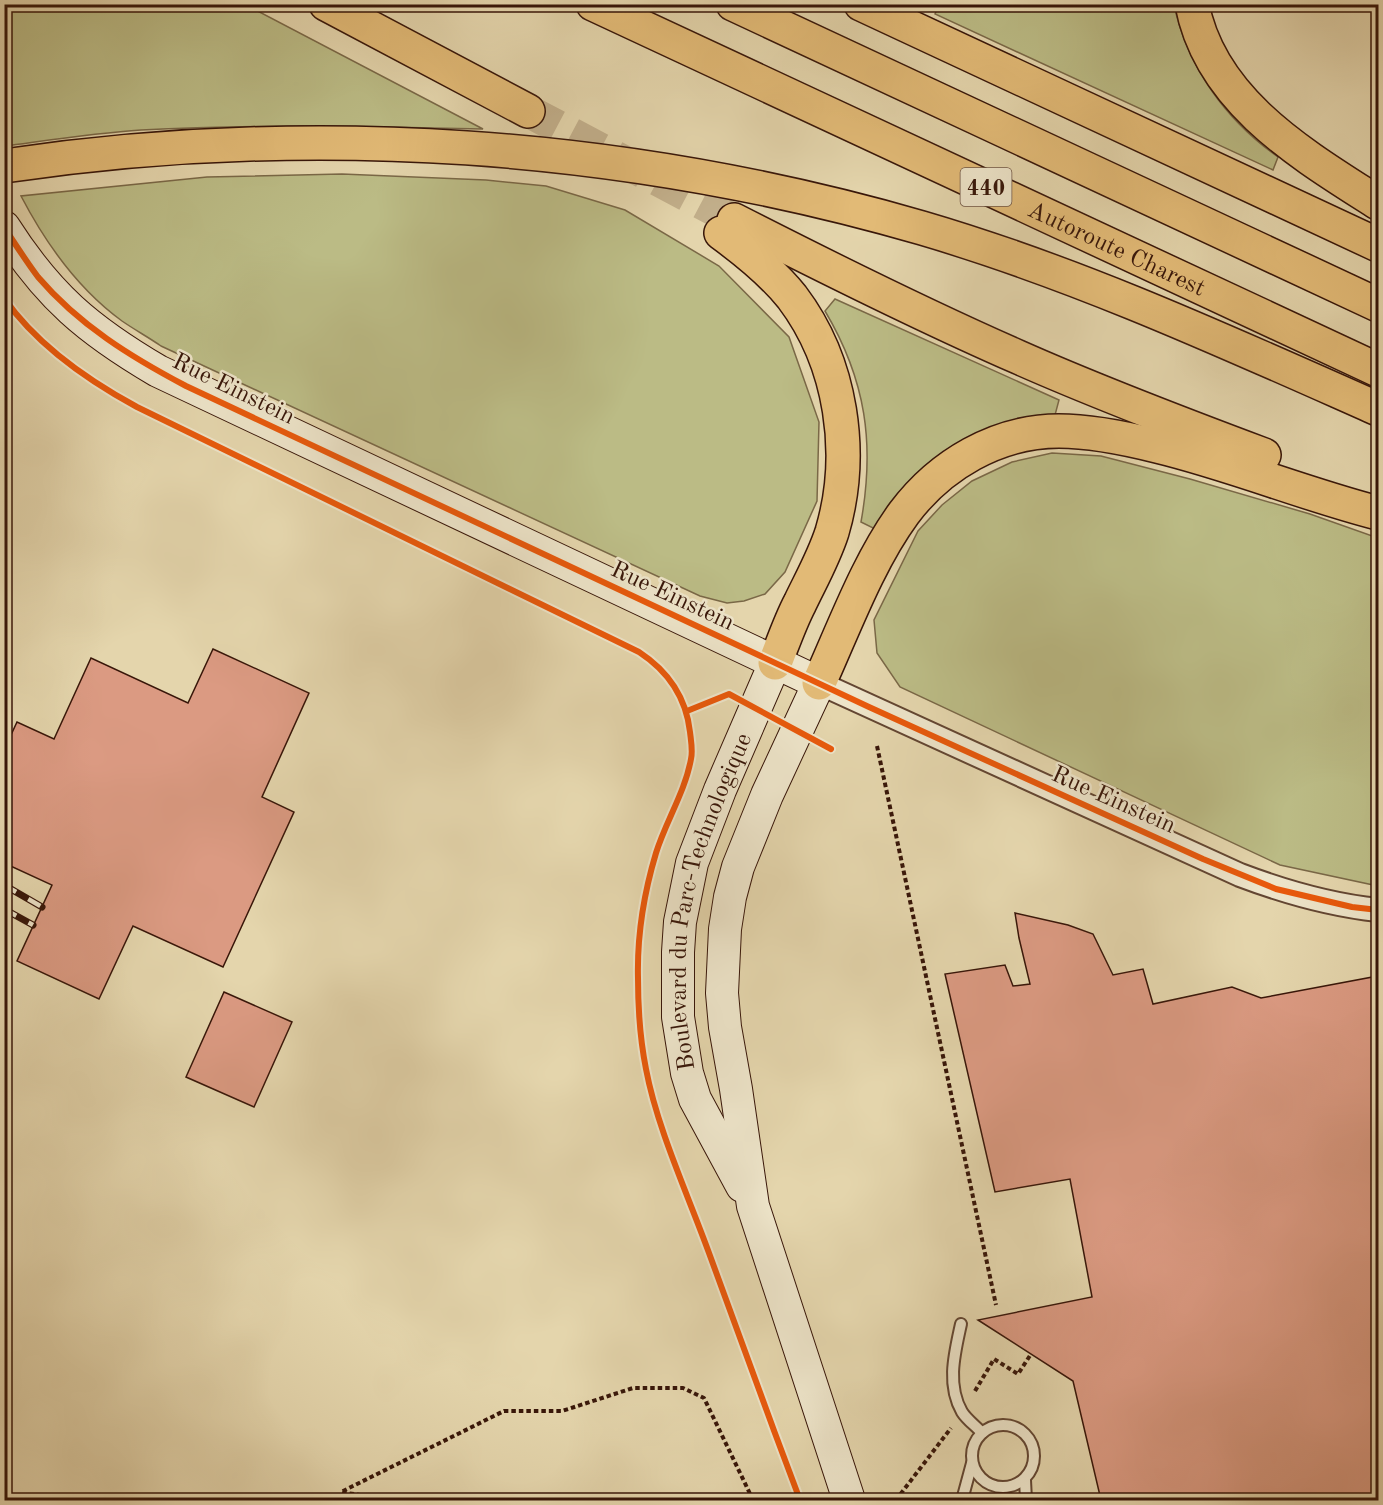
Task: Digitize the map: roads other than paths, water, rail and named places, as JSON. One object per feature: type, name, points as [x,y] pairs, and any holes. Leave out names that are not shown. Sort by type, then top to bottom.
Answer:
[{"type":"highway","points":[[326,4],[528,111]]},
{"type":"highway","name":"Autoroute Charest","points":[[593,4],[1378,370]]},
{"type":"highway","name":"440","points":[[733,4],[1378,305]]},
{"type":"highway","points":[[861,4],[1378,245]]},
{"type":"highway","points":[[1192,4],[1203,40],[1216,65],[1231,88],[1251,110],[1274,133],[1378,203]]},
{"type":"highway","points":[[4,166],[62,157],[218,144],[357,143],[508,151],[639,166],[804,198],[922,229],[1038,267],[1153,311],[1378,409]]},
{"type":"highway","points":[[775,663],[831,534],[842,480],[843,451],[840,414],[834,383],[823,348],[808,321],[791,296],[727,227],[878,292],[1020,358],[1162,416],[1378,498]]},
{"type":"highway","points":[[819,683],[883,544],[918,495],[970,454],[1010,438],[1059,431],[1112,436],[1142,442],[1213,461],[1378,513]]},
{"type":"street","name":"Rue Einstein","points":[[4,227],[38,276],[60,301],[105,338],[158,371],[775,663],[1240,875],[1276,889],[1314,899],[1378,910]]},
{"type":"street","name":"Boulevard du Parc-Technologique","points":[[753,1206],[695,1099],[687,1073],[678,1017],[678,952],[683,901],[692,863],[720,790],[775,663]]},
{"type":"street","name":"Boulevard du Parc-Technologique","points":[[819,683],[751,833],[730,897],[725,929],[722,993],[725,1027],[753,1206],[849,1500]]},
{"type":"lane","points":[[961,1324],[954,1358],[953,1383],[962,1412],[982,1433]]},
{"type":"lane","points":[[962,1500],[972,1463],[973,1447],[982,1433],[996,1425],[1013,1426],[1026,1435],[1034,1449],[1034,1466],[1025,1480],[1010,1487],[994,1486],[980,1478],[972,1463]]},
{"type":"lane","points":[[1025,1480],[1026,1500]]},
{"type":"tunnel","points":[[528,111],[734,220]]},
{"type":"railway","points":[[4,885],[42,907]]},
{"type":"railway","points":[[4,909],[33,925]]}]
